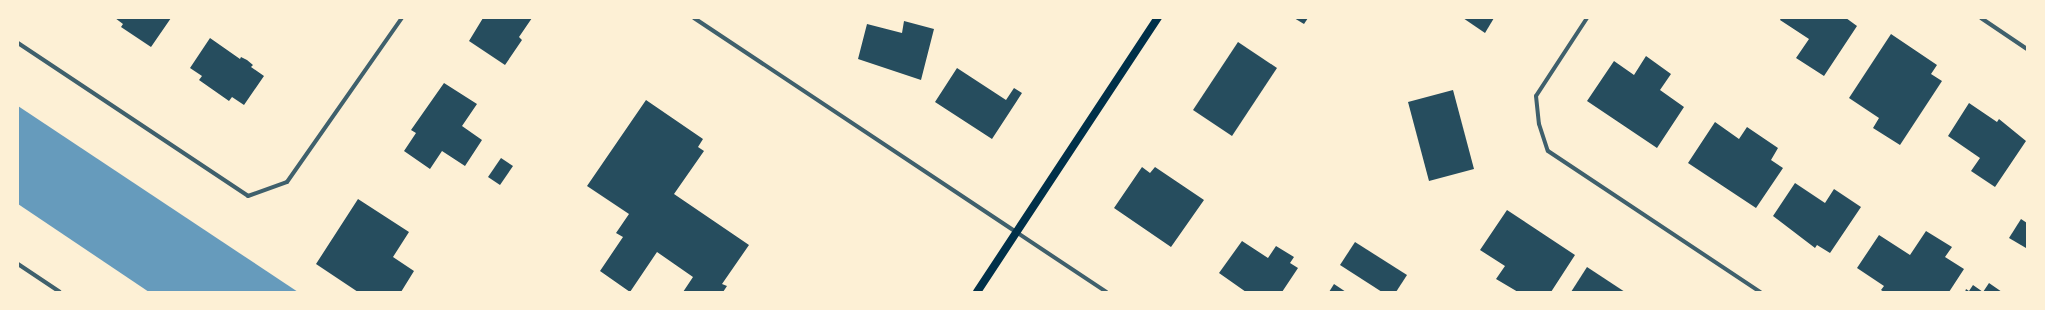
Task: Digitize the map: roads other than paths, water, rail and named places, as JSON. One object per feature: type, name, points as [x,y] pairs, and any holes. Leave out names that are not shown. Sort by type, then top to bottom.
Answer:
[{"type":"main road","points":[[977,292],[1158,18]]},
{"type":"street","points":[[18,44],[248,196],[287,182],[402,18]]},
{"type":"street","points":[[694,18],[1106,292]]},
{"type":"street","points":[[1587,18],[1536,96],[1539,124],[1548,151],[1760,292]]},
{"type":"street","points":[[1981,18],[2027,49]]},
{"type":"street","points":[[18,264],[60,292]]},
{"type":"water","points":[[18,106],[298,292],[149,292],[18,204]]}]
